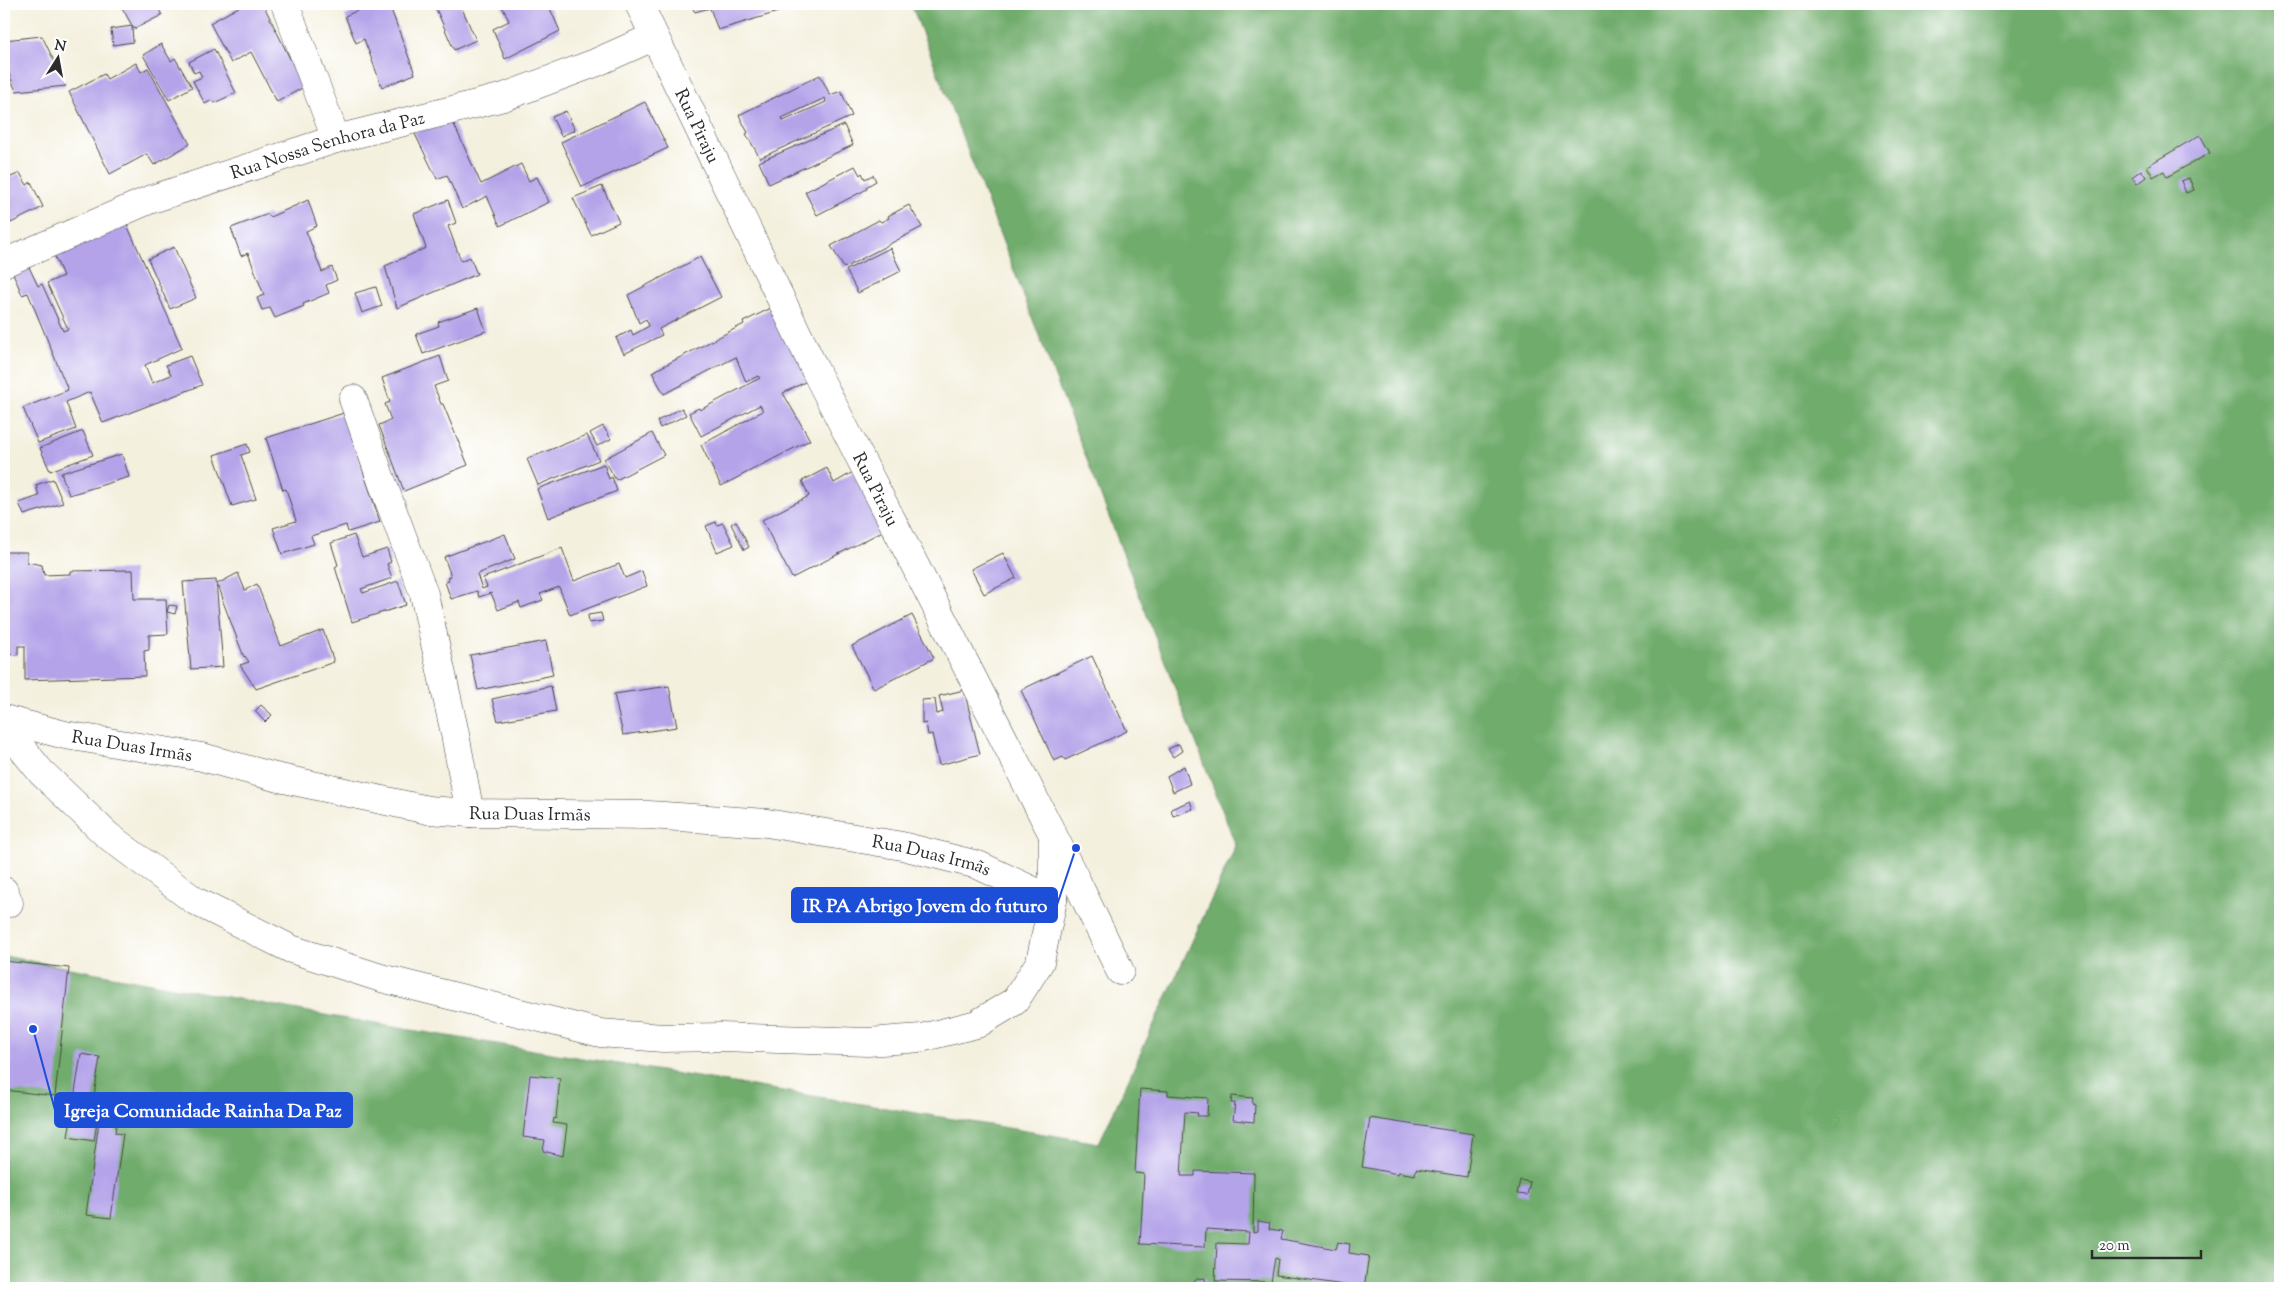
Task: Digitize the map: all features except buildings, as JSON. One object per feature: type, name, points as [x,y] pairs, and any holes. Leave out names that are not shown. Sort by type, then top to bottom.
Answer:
[{"type":"street","points":[[284,4],[336,139]]},
{"type":"street","name":"Rua Piraju","points":[[639,4],[653,37],[815,370],[1053,838],[1078,882],[1120,971]]},
{"type":"street","name":"Rua Nossa Senhora da Paz","points":[[4,263],[149,200],[336,139],[504,97],[595,63],[653,37]]},
{"type":"street","points":[[353,399],[424,594],[454,729],[470,813]]},
{"type":"street","name":"Rua Duas Irmãs","points":[[4,719],[65,735],[202,757],[275,777],[428,810],[470,813],[650,815],[767,823],[902,846],[978,865],[1053,900]]},
{"type":"street","points":[[4,726],[41,772],[107,835],[195,901],[291,949],[382,978],[600,1033],[663,1038],[868,1042],[921,1038],[977,1024],[1015,1002],[1040,962],[1053,900],[1053,838]]},
{"type":"green space","points":[[911,4],[2280,4],[2280,1288],[4,1288],[4,956],[369,1023],[1099,1143],[1236,846]]},
{"type":"place","name":"IR PA Abrigo Jovem do futuro","points":[[1076,848]]},
{"type":"place","name":"Igreja Comunidade Rainha Da Paz","points":[[33,1029]]}]
